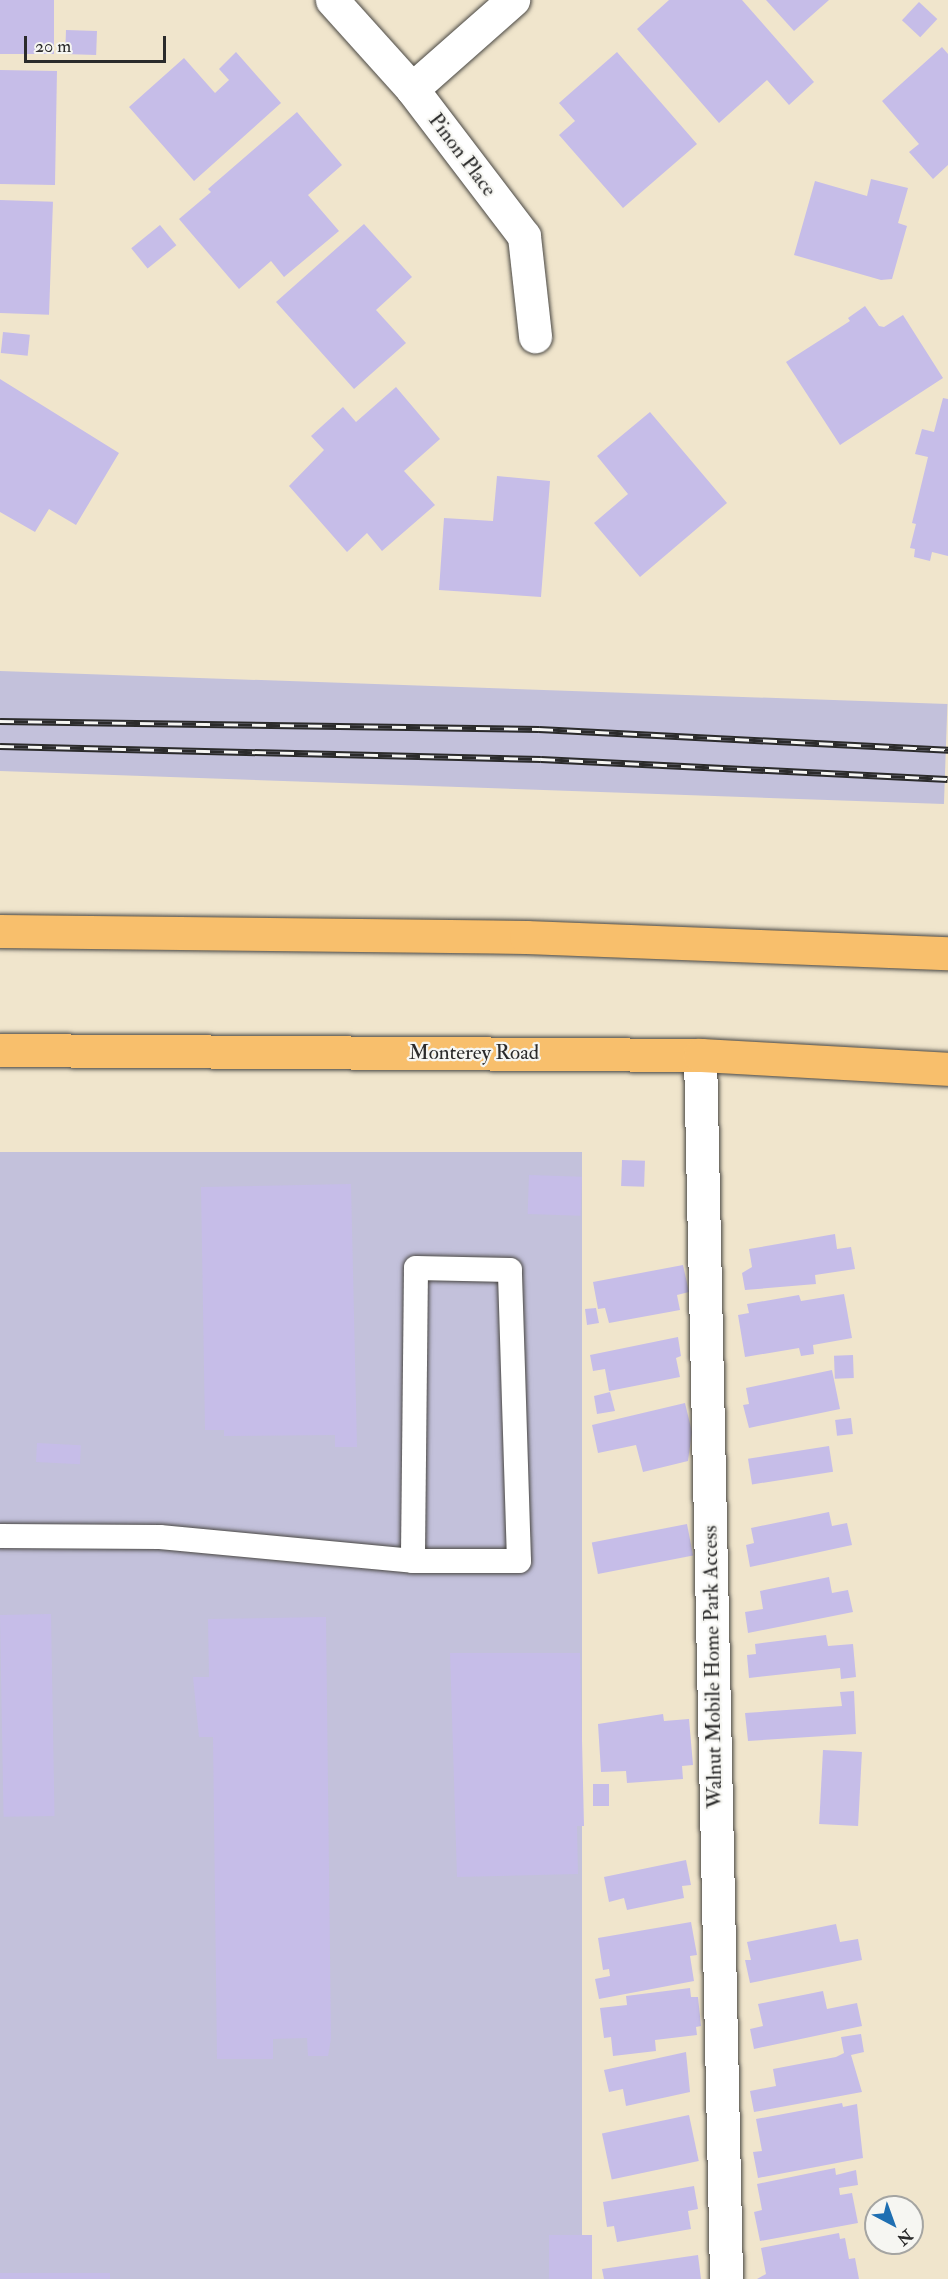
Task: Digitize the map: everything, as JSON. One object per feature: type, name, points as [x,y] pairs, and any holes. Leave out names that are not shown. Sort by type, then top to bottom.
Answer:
[{"type":"main road","points":[[0,931],[526,936],[948,953]]},
{"type":"main road","name":"Monterey Road","points":[[0,1050],[700,1055],[948,1069]]},
{"type":"street","name":"Pinon Place","points":[[332,0],[412,89],[524,236],[535,336]]},
{"type":"street","points":[[412,89],[513,0]]},
{"type":"street","name":"Walnut Mobile Home Park Access","points":[[700,1055],[726,2279]]},
{"type":"lane","points":[[0,1536],[160,1537],[413,1561],[519,1561],[510,1270],[416,1268],[413,1561]]},
{"type":"shaded area","points":[[0,671],[947,704],[944,804],[0,771]]},
{"type":"shaded area","points":[[0,1152],[582,1152],[582,2279],[0,2279]]},
{"type":"building","points":[[0,0],[54,0],[54,54],[0,54]]},
{"type":"building","points":[[669,0],[742,0],[814,82],[789,105],[767,80],[719,123],[637,29]]},
{"type":"building","points":[[766,0],[829,0],[794,31]]},
{"type":"building","points":[[919,2],[937,19],[920,37],[902,20]]},
{"type":"building","points":[[66,30],[97,31],[96,55],[65,54]]},
{"type":"building","points":[[942,47],[948,54],[948,165],[933,179],[909,152],[919,144],[882,101]]},
{"type":"building","points":[[236,52],[281,103],[194,181],[129,107],[184,58],[215,93],[229,80],[219,69]]},
{"type":"building","points":[[617,52],[697,144],[623,208],[559,135],[575,121],[559,103]]},
{"type":"building","points":[[0,70],[57,71],[55,185],[0,184]]},
{"type":"building","points":[[297,112],[342,165],[308,195],[339,231],[284,277],[271,261],[239,289],[179,219],[211,192],[208,189]]},
{"type":"building","points":[[871,179],[908,188],[898,223],[907,226],[892,279],[881,280],[794,255],[815,181],[867,196]]},
{"type":"building","points":[[0,200],[53,202],[49,315],[0,313]]},
{"type":"building","points":[[364,224],[412,277],[376,310],[406,343],[354,389],[276,302]]},
{"type":"building","points":[[160,225],[176,245],[148,268],[131,248]]},
{"type":"building","points":[[865,306],[879,326],[884,327],[903,315],[943,378],[840,445],[786,362],[850,321],[848,318]]},
{"type":"building","points":[[3,332],[30,335],[28,356],[1,353]]},
{"type":"building","points":[[0,379],[119,453],[76,525],[49,509],[35,532],[0,512]]},
{"type":"building","points":[[396,387],[440,439],[404,471],[435,505],[382,551],[367,533],[347,552],[289,486],[324,450],[311,436],[343,407],[356,422]]},
{"type":"building","points":[[943,398],[948,399],[948,556],[932,552],[930,561],[914,557],[915,549],[910,548],[916,524],[912,523],[928,457],[915,454],[922,429],[934,432]]},
{"type":"building","points":[[650,412],[727,503],[640,577],[594,523],[628,494],[597,456]]},
{"type":"building","points":[[497,476],[550,481],[541,597],[439,590],[444,518],[493,521]]},
{"type":"building","points":[[622,1160],[645,1161],[644,1187],[621,1186]]},
{"type":"building","points":[[529,1175],[582,1177],[581,1216],[528,1214]]},
{"type":"building","points":[[351,1184],[357,1447],[335,1447],[335,1435],[224,1436],[224,1430],[205,1430],[201,1187]]},
{"type":"building","points":[[835,1234],[837,1249],[851,1247],[855,1269],[815,1275],[816,1284],[745,1290],[742,1273],[752,1267],[749,1249]]},
{"type":"building","points":[[683,1265],[689,1292],[677,1295],[680,1310],[609,1323],[605,1308],[598,1309],[593,1282]]},
{"type":"building","points":[[844,1294],[852,1338],[813,1345],[814,1354],[801,1356],[799,1348],[745,1357],[738,1315],[749,1313],[747,1304],[799,1295],[801,1301]]},
{"type":"building","points":[[596,1308],[599,1323],[587,1325],[585,1309]]},
{"type":"building","points":[[678,1337],[681,1356],[676,1358],[680,1377],[609,1391],[605,1369],[593,1371],[590,1355]]},
{"type":"building","points":[[853,1355],[854,1378],[835,1379],[834,1356]]},
{"type":"building","points":[[832,1370],[840,1409],[749,1428],[743,1405],[749,1404],[746,1388]]},
{"type":"building","points":[[610,1392],[615,1411],[597,1414],[594,1396]]},
{"type":"building","points":[[685,1403],[692,1432],[688,1461],[643,1472],[636,1445],[598,1453],[592,1425]]},
{"type":"building","points":[[851,1418],[853,1434],[837,1436],[835,1420]]},
{"type":"building","points":[[37,1443],[81,1445],[80,1464],[36,1462]]},
{"type":"building","points":[[829,1446],[833,1472],[752,1485],[748,1459]]},
{"type":"building","points":[[829,1512],[832,1526],[847,1523],[852,1545],[750,1567],[746,1545],[754,1543],[751,1528]]},
{"type":"building","points":[[687,1524],[693,1555],[598,1574],[592,1543]]},
{"type":"building","points":[[829,1577],[832,1593],[848,1590],[853,1612],[748,1633],[745,1612],[763,1609],[760,1591]]},
{"type":"building","points":[[51,1614],[55,1816],[4,1817],[0,1615]]},
{"type":"building","points":[[326,1617],[331,2038],[328,2056],[308,2056],[307,2038],[273,2039],[273,2059],[217,2059],[213,1737],[199,1737],[193,1677],[209,1677],[208,1619]]},
{"type":"building","points":[[826,1635],[828,1646],[853,1644],[856,1677],[841,1679],[840,1668],[749,1678],[747,1655],[756,1654],[755,1644]]},
{"type":"building","points":[[450,1653],[580,1653],[584,1826],[577,1826],[578,1874],[457,1877]]},
{"type":"building","points":[[854,1691],[856,1734],[748,1741],[745,1713],[842,1706],[840,1692]]},
{"type":"building","points":[[663,1714],[664,1721],[689,1719],[693,1765],[682,1766],[683,1779],[627,1783],[626,1771],[601,1772],[598,1724]]},
{"type":"building","points":[[823,1750],[862,1752],[858,1826],[819,1824]]},
{"type":"building","points":[[593,1784],[609,1784],[609,1806],[593,1806]]},
{"type":"building","points":[[686,1860],[691,1885],[682,1886],[684,1898],[627,1910],[624,1898],[609,1902],[604,1877]]},
{"type":"building","points":[[691,1922],[697,1955],[690,1956],[694,1981],[599,1999],[595,1979],[610,1976],[609,1969],[603,1970],[598,1938]]},
{"type":"building","points":[[836,1924],[840,1942],[858,1939],[862,1960],[750,1983],[745,1960],[751,1960],[747,1942]]},
{"type":"building","points":[[690,1988],[691,1997],[698,1997],[701,2026],[696,2027],[697,2035],[655,2040],[656,2051],[613,2056],[611,2037],[604,2038],[600,2008],[627,2005],[626,1996]]},
{"type":"building","points":[[823,1991],[827,2009],[857,2003],[862,2026],[754,2049],[750,2029],[763,2026],[758,2004]]},
{"type":"building","points":[[861,2034],[864,2052],[851,2055],[862,2092],[754,2112],[750,2091],[776,2086],[773,2069],[836,2057],[844,2053],[841,2037]]},
{"type":"building","points":[[686,2052],[690,2092],[626,2106],[623,2089],[609,2092],[604,2070]]},
{"type":"building","points":[[842,2103],[843,2107],[857,2104],[863,2158],[758,2178],[753,2152],[762,2151],[756,2119]]},
{"type":"building","points":[[689,2115],[699,2161],[612,2179],[602,2134]]},
{"type":"building","points":[[835,2168],[836,2175],[856,2170],[858,2185],[839,2188],[840,2195],[852,2193],[858,2223],[760,2241],[754,2212],[762,2210],[757,2184]]},
{"type":"building","points":[[694,2186],[698,2209],[688,2211],[691,2229],[617,2242],[614,2226],[607,2227],[603,2202]]},
{"type":"building","points":[[839,2233],[840,2239],[845,2238],[849,2259],[855,2258],[859,2279],[757,2279],[766,2274],[761,2248]]},
{"type":"building","points":[[549,2235],[592,2235],[592,2279],[549,2279]]},
{"type":"building","points":[[698,2255],[701,2279],[604,2279],[602,2269]]},
{"type":"building","points":[[0,2273],[110,2273],[110,2279],[0,2279]]},
{"type":"railway","points":[[0,721],[539,729],[948,750]]},
{"type":"railway","points":[[0,746],[541,759],[948,779]]}]
